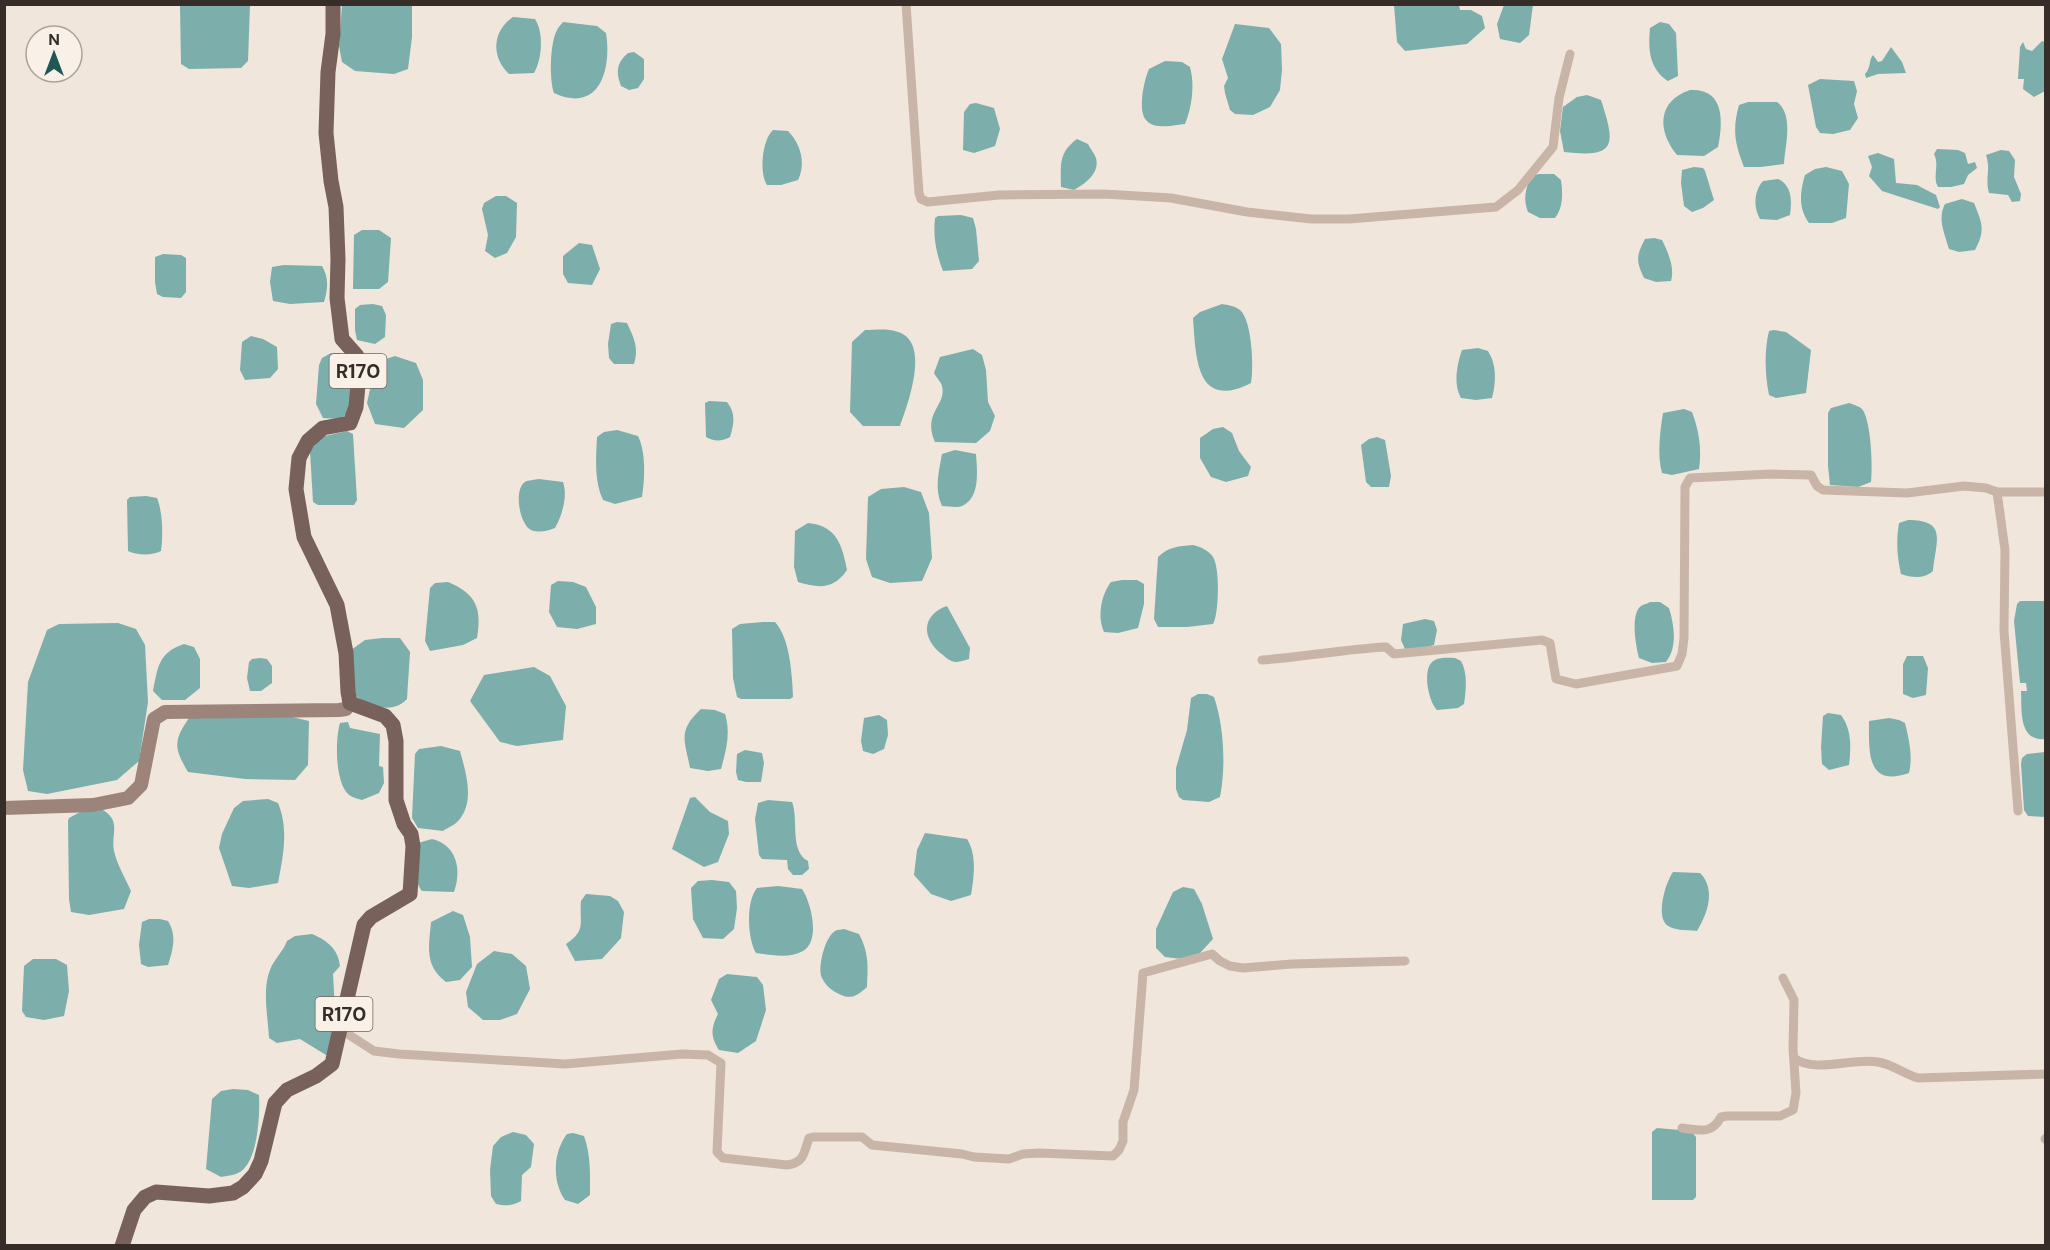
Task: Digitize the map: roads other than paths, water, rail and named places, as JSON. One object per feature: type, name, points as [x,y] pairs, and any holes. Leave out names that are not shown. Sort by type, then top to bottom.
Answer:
[{"type":"main road","name":"R170","points":[[122,1245],[134,1210],[145,1197],[156,1192],[209,1196],[233,1193],[243,1187],[255,1174],[261,1161],[275,1102],[286,1090],[316,1076],[332,1064],[364,925],[371,917],[410,894],[411,834],[404,824],[396,800],[396,741],[393,725],[385,716],[350,703],[346,653],[337,605],[304,537],[296,489],[299,458],[308,441],[323,428],[350,423],[356,407],[359,374],[357,356],[342,339],[337,298],[336,207],[331,181],[326,112],[333,34],[333,4]]},
{"type":"street","points":[[906,4],[919,193],[921,199],[928,202],[999,195],[1104,194],[1171,198],[1247,212],[1311,219],[1349,219],[1496,207],[1518,190],[1553,147],[1559,98],[1570,54]]},
{"type":"street","points":[[1262,660],[1313,656],[1354,649],[1386,647],[1394,654],[1542,640],[1550,643],[1556,679],[1568,683],[1576,684],[1677,666],[1682,654],[1684,638],[1685,487],[1690,478],[1771,474],[1811,475],[1817,486],[1823,490],[1907,493],[1964,486],[1986,488],[1997,492],[2046,492]]},
{"type":"street","points":[[1997,492],[2005,550],[2004,631],[2018,811]]},
{"type":"street","points":[[4,808],[93,805],[128,798],[141,785],[154,719],[165,712],[339,710],[346,709],[350,703]]},
{"type":"street","points":[[340,1029],[374,1051],[399,1054],[565,1064],[659,1055],[708,1055],[721,1063],[717,1152],[723,1158],[795,1164],[805,1155],[808,1141],[813,1137],[862,1137],[872,1145],[974,1157],[1009,1159],[1023,1154],[1039,1153],[1113,1156],[1123,1141],[1123,1122],[1134,1090],[1143,973],[1212,954],[1230,966],[1243,968],[1292,964],[1405,961]]},
{"type":"street","points":[[1682,1128],[1709,1130],[1715,1127],[1721,1117],[1780,1116],[1792,1110],[1796,1093],[1792,1020],[1794,999],[1783,978]]},
{"type":"street","points":[[1794,1058],[1807,1064],[1879,1062],[1918,1078],[2046,1074]]},
{"type":"water","points":[[180,5],[250,5],[248,61],[241,68],[189,69],[181,64]]},
{"type":"water","points":[[342,5],[412,5],[412,37],[408,69],[394,74],[355,71],[342,62],[339,46]]},
{"type":"water","points":[[1394,5],[1459,5],[1460,10],[1471,10],[1482,16],[1485,28],[1467,44],[1405,51],[1397,42]]},
{"type":"water","points":[[1504,5],[1533,5],[1529,35],[1520,43],[1500,39],[1497,24]]},
{"type":"water","points":[[513,17],[535,19],[538,25],[541,46],[539,61],[534,73],[509,74],[499,60],[496,44],[498,37],[501,29]]},
{"type":"water","points":[[563,22],[597,26],[606,33],[607,61],[604,74],[592,93],[582,98],[569,98],[554,93],[552,87],[553,43],[557,29]]},
{"type":"water","points":[[1660,22],[1669,24],[1676,33],[1678,76],[1668,81],[1657,71],[1650,51],[1650,28]]},
{"type":"water","points":[[1235,24],[1269,28],[1281,44],[1280,90],[1270,107],[1253,115],[1235,114],[1230,110],[1225,93],[1224,86],[1228,78],[1222,59]]},
{"type":"water","points":[[2042,41],[2045,42],[2045,91],[2034,97],[2023,89],[2024,79],[2018,79],[2020,47],[2023,42],[2026,49],[2032,51]]},
{"type":"water","points":[[1891,47],[1902,62],[1906,73],[1878,74],[1866,78],[1865,74],[1873,55],[1878,62],[1882,61]]},
{"type":"water","points":[[634,52],[644,59],[644,79],[638,88],[629,90],[621,86],[618,68],[628,53]]},
{"type":"water","points":[[1165,61],[1182,62],[1190,67],[1192,96],[1185,124],[1165,126],[1151,124],[1142,111],[1142,96],[1149,69]]},
{"type":"water","points":[[1820,79],[1854,81],[1857,91],[1854,104],[1858,118],[1850,130],[1833,134],[1820,133],[1816,127],[1808,85]]},
{"type":"water","points":[[1690,90],[1710,95],[1716,101],[1721,117],[1718,147],[1704,156],[1677,155],[1670,146],[1664,127],[1666,109],[1671,101]]},
{"type":"water","points":[[1587,95],[1601,100],[1609,128],[1608,146],[1594,153],[1564,152],[1560,131],[1563,107],[1577,97]]},
{"type":"water","points":[[1748,102],[1777,102],[1782,108],[1787,122],[1784,164],[1744,167],[1738,151],[1735,130],[1739,105]]},
{"type":"water","points":[[976,103],[994,108],[1000,129],[995,146],[974,153],[963,150],[964,112],[970,104]]},
{"type":"water","points":[[773,130],[788,131],[799,148],[802,167],[798,180],[781,185],[767,185],[762,165],[766,141]]},
{"type":"water","points":[[1077,139],[1088,144],[1097,163],[1091,177],[1074,190],[1061,187],[1061,166],[1066,149]]},
{"type":"water","points":[[1937,149],[1958,150],[1965,153],[1968,164],[1975,162],[1977,168],[1968,175],[1964,184],[1938,187],[1934,154]]},
{"type":"water","points":[[2001,150],[2009,151],[2015,160],[2014,177],[2021,194],[2020,201],[2012,202],[2008,195],[1989,193],[1986,155]]},
{"type":"water","points":[[1878,153],[1894,159],[1896,183],[1917,185],[1936,195],[1940,207],[1938,209],[1882,191],[1869,176],[1872,167],[1868,156]]},
{"type":"water","points":[[1694,167],[1703,168],[1705,171],[1714,200],[1692,212],[1684,206],[1681,183],[1682,170]]},
{"type":"water","points":[[1826,167],[1842,171],[1849,184],[1846,218],[1832,223],[1809,223],[1803,212],[1801,200],[1805,175],[1815,169]]},
{"type":"water","points":[[1554,174],[1561,180],[1562,200],[1555,218],[1540,218],[1528,212],[1526,189],[1532,176]]},
{"type":"water","points":[[1778,179],[1788,189],[1791,199],[1790,215],[1777,220],[1760,219],[1756,204],[1758,189],[1763,181]]},
{"type":"water","points":[[496,196],[506,196],[517,203],[516,237],[507,253],[495,258],[485,251],[488,235],[482,209],[484,203]]},
{"type":"water","points":[[1962,199],[1974,203],[1981,221],[1982,232],[1975,250],[1959,252],[1949,249],[1942,226],[1942,215],[1945,204]]},
{"type":"water","points":[[961,215],[973,218],[979,261],[972,269],[943,271],[934,232],[935,218]]},
{"type":"water","points":[[362,230],[379,230],[391,238],[388,282],[379,289],[353,289],[354,235]]},
{"type":"water","points":[[1645,239],[1662,240],[1666,250],[1671,265],[1671,281],[1656,282],[1644,278],[1641,272],[1638,263],[1640,250]]},
{"type":"water","points":[[579,243],[592,245],[600,269],[592,285],[568,283],[563,274],[563,256]]},
{"type":"water","points":[[163,254],[181,255],[186,258],[186,292],[181,298],[163,297],[157,294],[155,257]]},
{"type":"water","points":[[322,266],[327,284],[324,302],[290,304],[273,301],[270,282],[272,267]]},
{"type":"water","points":[[1222,304],[1240,310],[1250,334],[1251,383],[1233,390],[1219,390],[1209,385],[1202,376],[1196,349],[1193,318],[1200,312]]},
{"type":"water","points":[[360,305],[382,306],[386,315],[385,337],[375,344],[357,340],[355,330],[355,309]]},
{"type":"water","points":[[627,323],[632,333],[636,348],[634,364],[614,364],[609,358],[608,344],[611,324]]},
{"type":"water","points":[[865,330],[898,332],[908,338],[913,348],[915,360],[912,389],[900,426],[863,426],[850,412],[852,342]]},
{"type":"water","points":[[1769,331],[1786,332],[1811,350],[1806,393],[1776,398],[1769,395],[1766,347]]},
{"type":"water","points":[[251,336],[263,339],[277,347],[278,369],[270,378],[245,380],[240,370],[242,342]]},
{"type":"water","points":[[1478,348],[1488,351],[1493,362],[1495,380],[1492,398],[1476,400],[1461,398],[1456,380],[1462,350]]},
{"type":"water","points":[[973,349],[982,355],[986,370],[988,402],[995,416],[990,431],[976,443],[935,442],[931,423],[943,393],[941,384],[934,373],[940,357]]},
{"type":"water","points":[[331,353],[340,353],[351,362],[352,408],[341,419],[323,418],[316,404],[319,365],[322,358]]},
{"type":"water","points":[[395,356],[416,363],[423,380],[423,410],[404,428],[375,424],[367,403],[374,371],[380,361]]},
{"type":"water","points":[[709,401],[727,402],[730,406],[733,419],[730,437],[712,440],[706,437],[705,403]]},
{"type":"water","points":[[1849,403],[1861,408],[1865,414],[1871,444],[1871,482],[1858,487],[1830,485],[1828,413],[1831,408]]},
{"type":"water","points":[[1684,409],[1692,412],[1696,426],[1700,447],[1699,469],[1672,475],[1662,473],[1659,451],[1663,413]]},
{"type":"water","points":[[1223,427],[1232,433],[1239,451],[1251,467],[1248,476],[1226,482],[1211,477],[1200,458],[1200,438],[1213,429]]},
{"type":"water","points":[[617,430],[638,436],[644,458],[644,474],[642,497],[615,504],[603,500],[600,493],[596,453],[597,437],[604,432]]},
{"type":"water","points":[[347,431],[353,434],[357,500],[354,505],[318,505],[313,502],[310,451],[321,437]]},
{"type":"water","points":[[1377,437],[1385,440],[1391,476],[1389,487],[1371,487],[1366,482],[1361,445]]},
{"type":"water","points":[[955,450],[976,454],[975,490],[968,502],[962,506],[942,506],[938,487],[942,454]]},
{"type":"water","points":[[530,480],[563,482],[565,493],[562,512],[555,528],[546,531],[531,530],[527,527],[519,507],[521,486]]},
{"type":"water","points":[[904,487],[921,492],[929,513],[932,558],[922,581],[890,583],[872,577],[866,559],[868,497],[881,489]]},
{"type":"water","points":[[130,497],[157,498],[162,524],[161,551],[153,554],[128,551],[127,500]]},
{"type":"water","points":[[1908,520],[1929,524],[1937,534],[1933,571],[1922,577],[1901,574],[1897,548],[1898,530],[1899,523]]},
{"type":"water","points":[[808,523],[826,528],[832,533],[843,553],[847,570],[842,577],[825,586],[798,582],[794,567],[795,531]]},
{"type":"water","points":[[1193,545],[1209,552],[1215,563],[1218,590],[1217,610],[1213,624],[1158,627],[1154,619],[1158,557],[1170,549]]},
{"type":"water","points":[[1137,580],[1144,584],[1144,604],[1138,628],[1118,633],[1104,632],[1101,606],[1105,593],[1111,582]]},
{"type":"water","points":[[558,581],[573,582],[586,587],[596,607],[596,624],[577,629],[557,627],[549,612],[551,585]]},
{"type":"water","points":[[448,582],[465,592],[475,603],[479,618],[477,638],[463,645],[430,651],[425,641],[430,588],[435,583]]},
{"type":"water","points":[[2020,601],[2045,601],[2046,739],[2037,739],[2030,735],[2023,723],[2021,691],[2027,691],[2026,683],[2020,683],[2014,621],[2017,604]]},
{"type":"water","points":[[1650,602],[1660,602],[1669,608],[1671,615],[1674,643],[1666,662],[1652,663],[1639,658],[1636,646],[1636,616],[1641,606]]},
{"type":"water","points":[[947,606],[970,648],[969,659],[955,662],[948,659],[936,649],[928,635],[927,628],[932,615]]},
{"type":"water","points":[[1425,619],[1434,621],[1437,630],[1434,645],[1405,649],[1401,640],[1403,624]]},
{"type":"water","points":[[775,622],[784,637],[792,678],[793,697],[790,699],[741,699],[737,697],[733,678],[732,629],[740,624]]},
{"type":"water","points":[[118,623],[136,629],[145,645],[148,702],[139,761],[117,780],[47,794],[28,791],[23,770],[28,682],[47,630],[59,624]]},
{"type":"water","points":[[400,638],[410,652],[407,699],[401,704],[388,708],[366,703],[354,695],[351,650],[365,640]]},
{"type":"water","points":[[184,644],[194,647],[200,659],[200,688],[185,700],[162,700],[153,691],[158,668],[164,656]]},
{"type":"water","points":[[1907,656],[1923,656],[1928,668],[1926,695],[1913,698],[1903,694],[1903,664]]},
{"type":"water","points":[[260,658],[267,659],[272,666],[272,683],[261,691],[250,691],[247,678],[249,662]]},
{"type":"water","points":[[1455,658],[1461,661],[1466,676],[1464,704],[1458,708],[1437,710],[1427,684],[1428,669],[1435,660]]},
{"type":"water","points":[[534,667],[550,676],[566,706],[563,740],[517,746],[500,742],[470,701],[484,675]]},
{"type":"water","points":[[1198,694],[1214,697],[1222,733],[1223,773],[1220,797],[1209,802],[1183,800],[1176,789],[1176,768],[1187,730],[1191,698]]},
{"type":"water","points":[[701,709],[715,710],[725,714],[728,735],[721,769],[708,771],[690,768],[685,743],[686,730],[693,717]]},
{"type":"water","points":[[1828,713],[1841,715],[1845,721],[1850,746],[1849,765],[1829,770],[1822,764],[1821,747],[1823,716]]},
{"type":"water","points":[[283,715],[309,721],[308,765],[295,780],[245,779],[188,772],[180,757],[178,739],[189,718]]},
{"type":"water","points":[[879,715],[887,720],[888,735],[884,749],[873,754],[863,751],[861,741],[864,718]]},
{"type":"water","points":[[1889,718],[1905,723],[1910,748],[1909,773],[1895,776],[1885,775],[1877,771],[1873,764],[1870,755],[1869,721]]},
{"type":"water","points":[[348,722],[350,728],[380,734],[379,766],[383,767],[384,783],[379,793],[362,800],[348,794],[338,770],[338,730],[340,723]]},
{"type":"water","points":[[441,746],[460,751],[468,787],[467,804],[459,820],[443,831],[418,828],[412,818],[415,754],[419,749]]},
{"type":"water","points":[[745,750],[762,753],[764,763],[761,782],[738,780],[737,754]]},
{"type":"water","points":[[2045,752],[2045,817],[2028,816],[2024,810],[2022,758],[2027,754]]},
{"type":"water","points":[[695,797],[710,812],[728,821],[729,834],[718,862],[704,867],[672,849],[690,798]]},
{"type":"water","points":[[268,799],[278,803],[283,823],[284,843],[278,883],[249,888],[232,886],[219,848],[222,834],[234,808],[243,801]]},
{"type":"water","points":[[768,800],[792,802],[798,850],[808,861],[809,869],[802,875],[793,875],[788,869],[787,860],[762,859],[759,855],[755,819],[758,803]]},
{"type":"water","points":[[101,809],[114,822],[114,851],[131,891],[124,909],[89,915],[71,912],[68,821],[69,818],[82,811]]},
{"type":"water","points":[[925,833],[967,839],[972,852],[974,873],[971,895],[951,901],[931,894],[914,875],[917,850]]},
{"type":"water","points":[[432,839],[447,847],[455,860],[457,875],[454,892],[422,891],[419,886],[416,868],[418,843]]},
{"type":"water","points":[[1673,872],[1700,873],[1708,886],[1709,901],[1697,931],[1680,930],[1667,926],[1665,923],[1662,911],[1663,897]]},
{"type":"water","points":[[698,881],[729,882],[736,891],[737,908],[734,929],[723,939],[703,938],[693,919],[691,888]]},
{"type":"water","points":[[778,886],[802,889],[813,921],[812,939],[803,951],[792,955],[756,953],[749,929],[749,910],[753,894],[757,888]]},
{"type":"water","points":[[1183,887],[1194,889],[1202,904],[1213,939],[1199,954],[1182,959],[1165,957],[1156,948],[1156,929],[1173,892]]},
{"type":"water","points":[[586,894],[610,896],[618,901],[624,912],[621,938],[602,959],[575,961],[566,944],[573,939],[581,926],[581,901]]},
{"type":"water","points":[[453,911],[463,915],[470,937],[472,967],[460,980],[446,982],[439,976],[431,962],[429,947],[431,922]]},
{"type":"water","points":[[149,919],[168,921],[171,927],[173,943],[168,965],[148,967],[141,964],[139,945],[142,922]]},
{"type":"water","points":[[844,929],[859,934],[865,947],[867,960],[867,987],[857,995],[850,997],[843,996],[827,986],[821,973],[821,960],[828,939],[835,931]]},
{"type":"water","points":[[312,934],[331,946],[340,966],[333,974],[336,1028],[332,1053],[326,1055],[300,1039],[277,1043],[269,1038],[266,986],[270,970],[287,941],[295,936]]},
{"type":"water","points":[[494,951],[512,954],[526,966],[530,989],[517,1014],[500,1020],[483,1020],[468,1007],[466,992],[477,964]]},
{"type":"water","points":[[33,959],[56,959],[67,965],[69,991],[64,1016],[44,1020],[26,1017],[22,1011],[24,966]]},
{"type":"water","points":[[727,974],[757,977],[763,985],[766,1010],[756,1041],[738,1053],[719,1050],[713,1036],[718,1014],[711,1000],[719,979]]},
{"type":"water","points":[[248,1090],[259,1095],[257,1137],[251,1158],[246,1166],[238,1173],[221,1177],[206,1169],[212,1099],[221,1091]]},
{"type":"water","points":[[1657,1128],[1691,1131],[1696,1137],[1696,1197],[1693,1200],[1652,1200],[1652,1132]]},
{"type":"water","points":[[513,1132],[526,1135],[534,1144],[531,1167],[522,1175],[521,1201],[509,1205],[496,1204],[491,1196],[490,1170],[493,1146],[501,1137]]},
{"type":"water","points":[[567,1134],[584,1136],[590,1165],[590,1195],[578,1204],[565,1200],[556,1176],[557,1158],[562,1141]]}]
